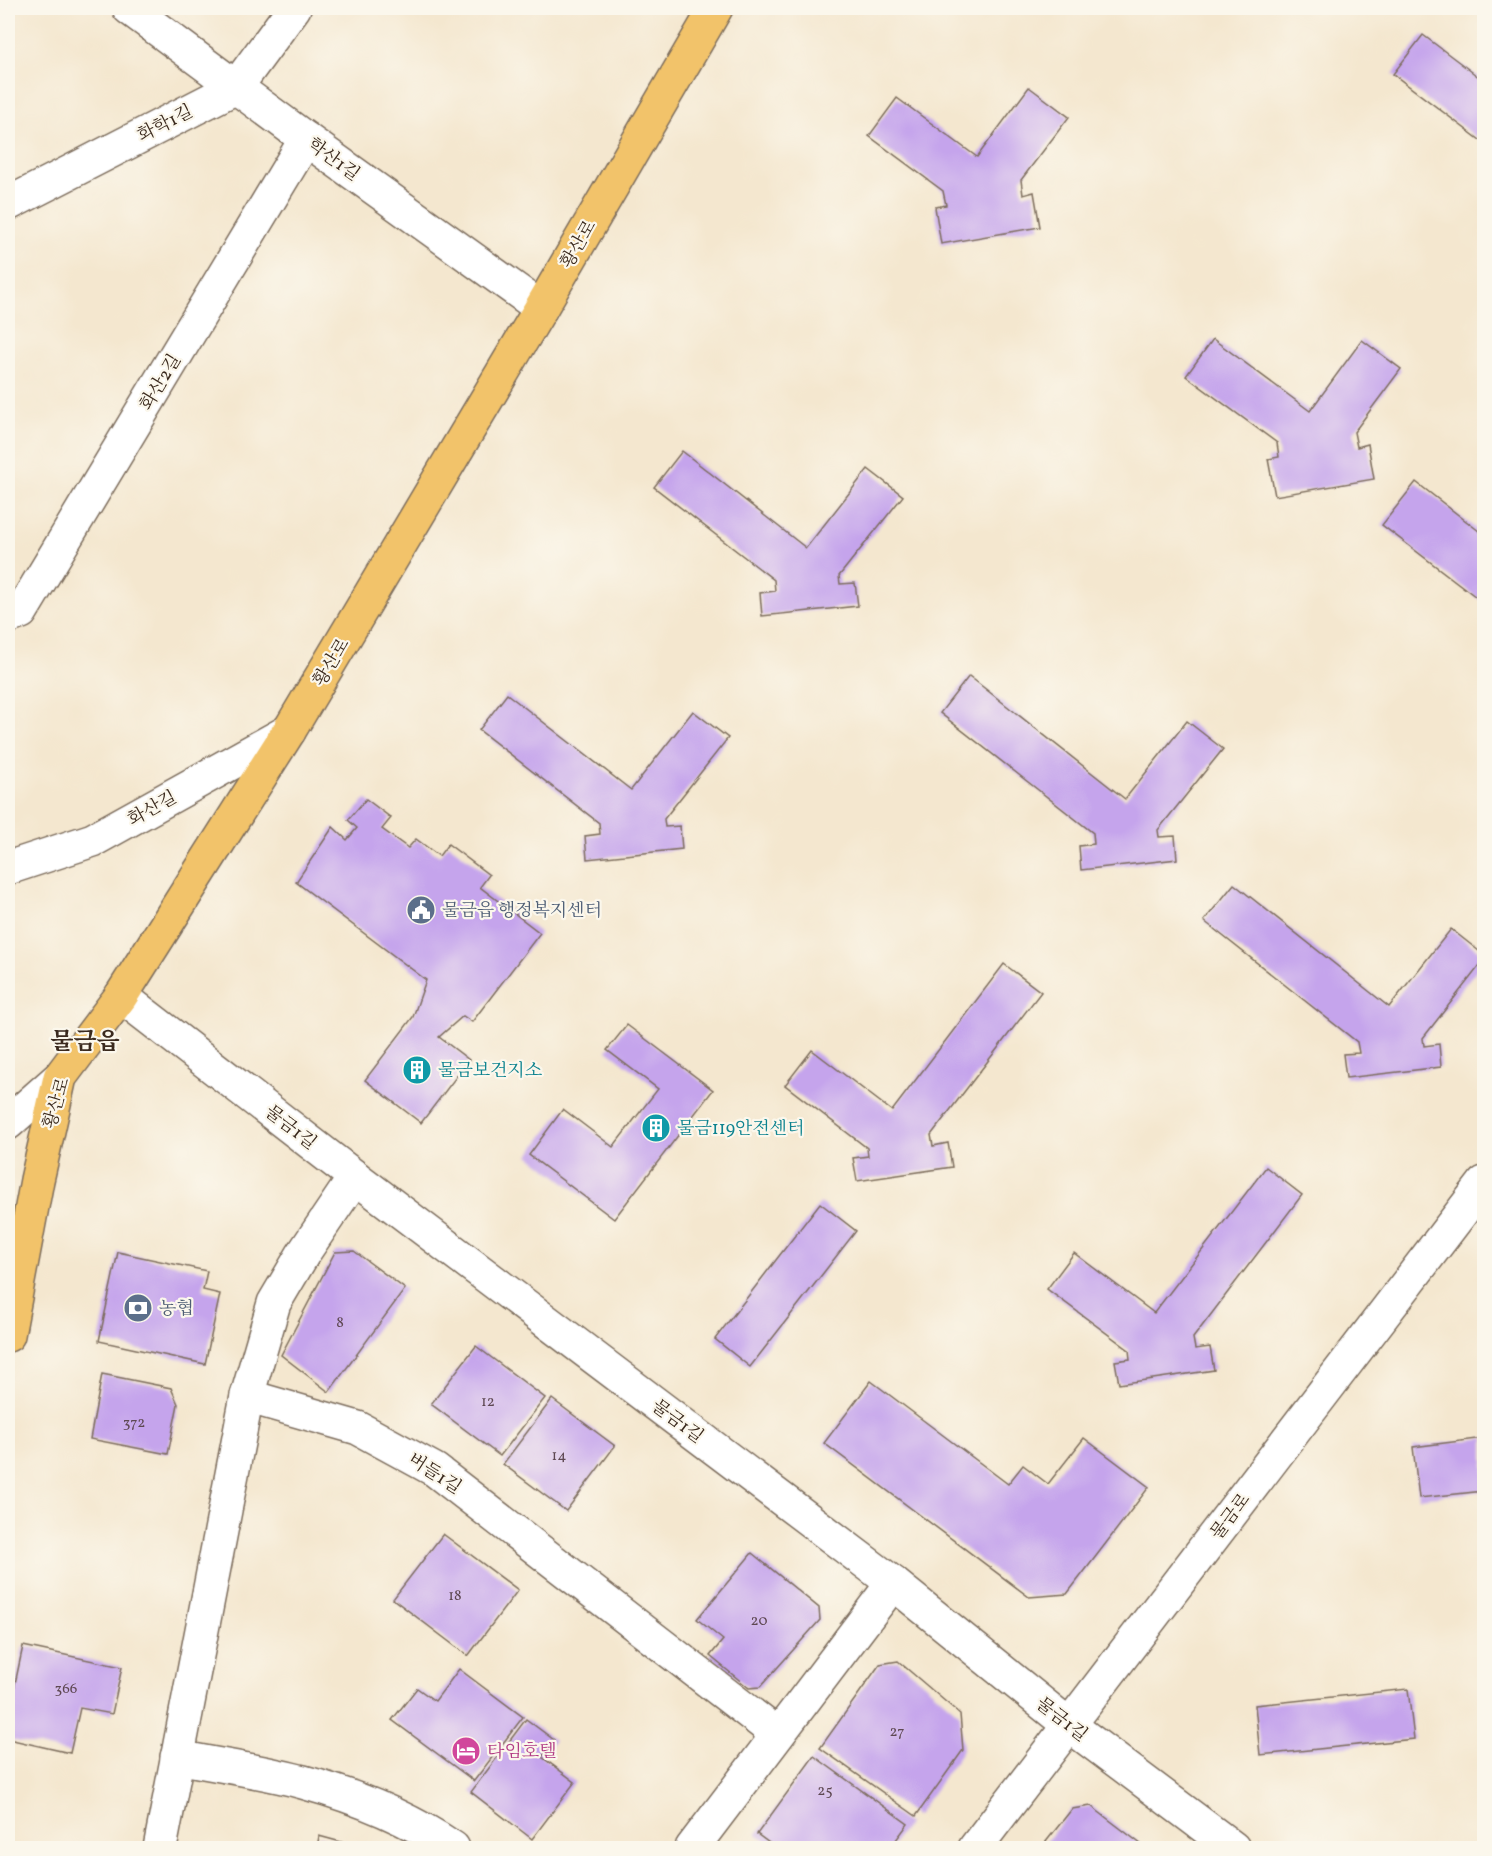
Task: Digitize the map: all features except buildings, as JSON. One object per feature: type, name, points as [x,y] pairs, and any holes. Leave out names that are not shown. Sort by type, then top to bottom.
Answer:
[{"type":"main road","name":"황산로","points":[[8,1335],[37,1180],[60,1077],[121,996],[289,731],[541,308],[716,8]]},
{"type":"street","name":"학산1길","points":[[129,8],[541,308]]},
{"type":"street","name":"화학1길","points":[[8,204],[236,87],[294,8]]},
{"type":"street","name":"화산2길","points":[[8,616],[21,612],[306,139]]},
{"type":"street","name":"화산길","points":[[8,868],[93,840],[289,731]]},
{"type":"street","name":"물금1길","points":[[121,996],[355,1177],[893,1583],[1070,1725],[1233,1848]]},
{"type":"street","points":[[8,1123],[60,1077]]},
{"type":"street","points":[[160,1848],[247,1396],[274,1303],[303,1254],[355,1177]]},
{"type":"street","name":"물금로","points":[[975,1848],[1485,1183]]},
{"type":"street","name":"버들1길","points":[[247,1396],[358,1428],[435,1470],[777,1734]]},
{"type":"street","points":[[692,1848],[893,1583]]},
{"type":"street","points":[[177,1757],[302,1782],[370,1805],[453,1848]]},
{"type":"place","name":"물금읍 행정복지센터","points":[[421,910]]},
{"type":"place","name":"물금보건지소","points":[[417,1070]]},
{"type":"place","name":"물금119안전센터","points":[[656,1128]]},
{"type":"place","name":"농협","points":[[138,1308]]},
{"type":"place","name":"타임호텔","points":[[466,1751]]},
{"type":"district","name":"물금읍","points":[[85,1041]]}]
